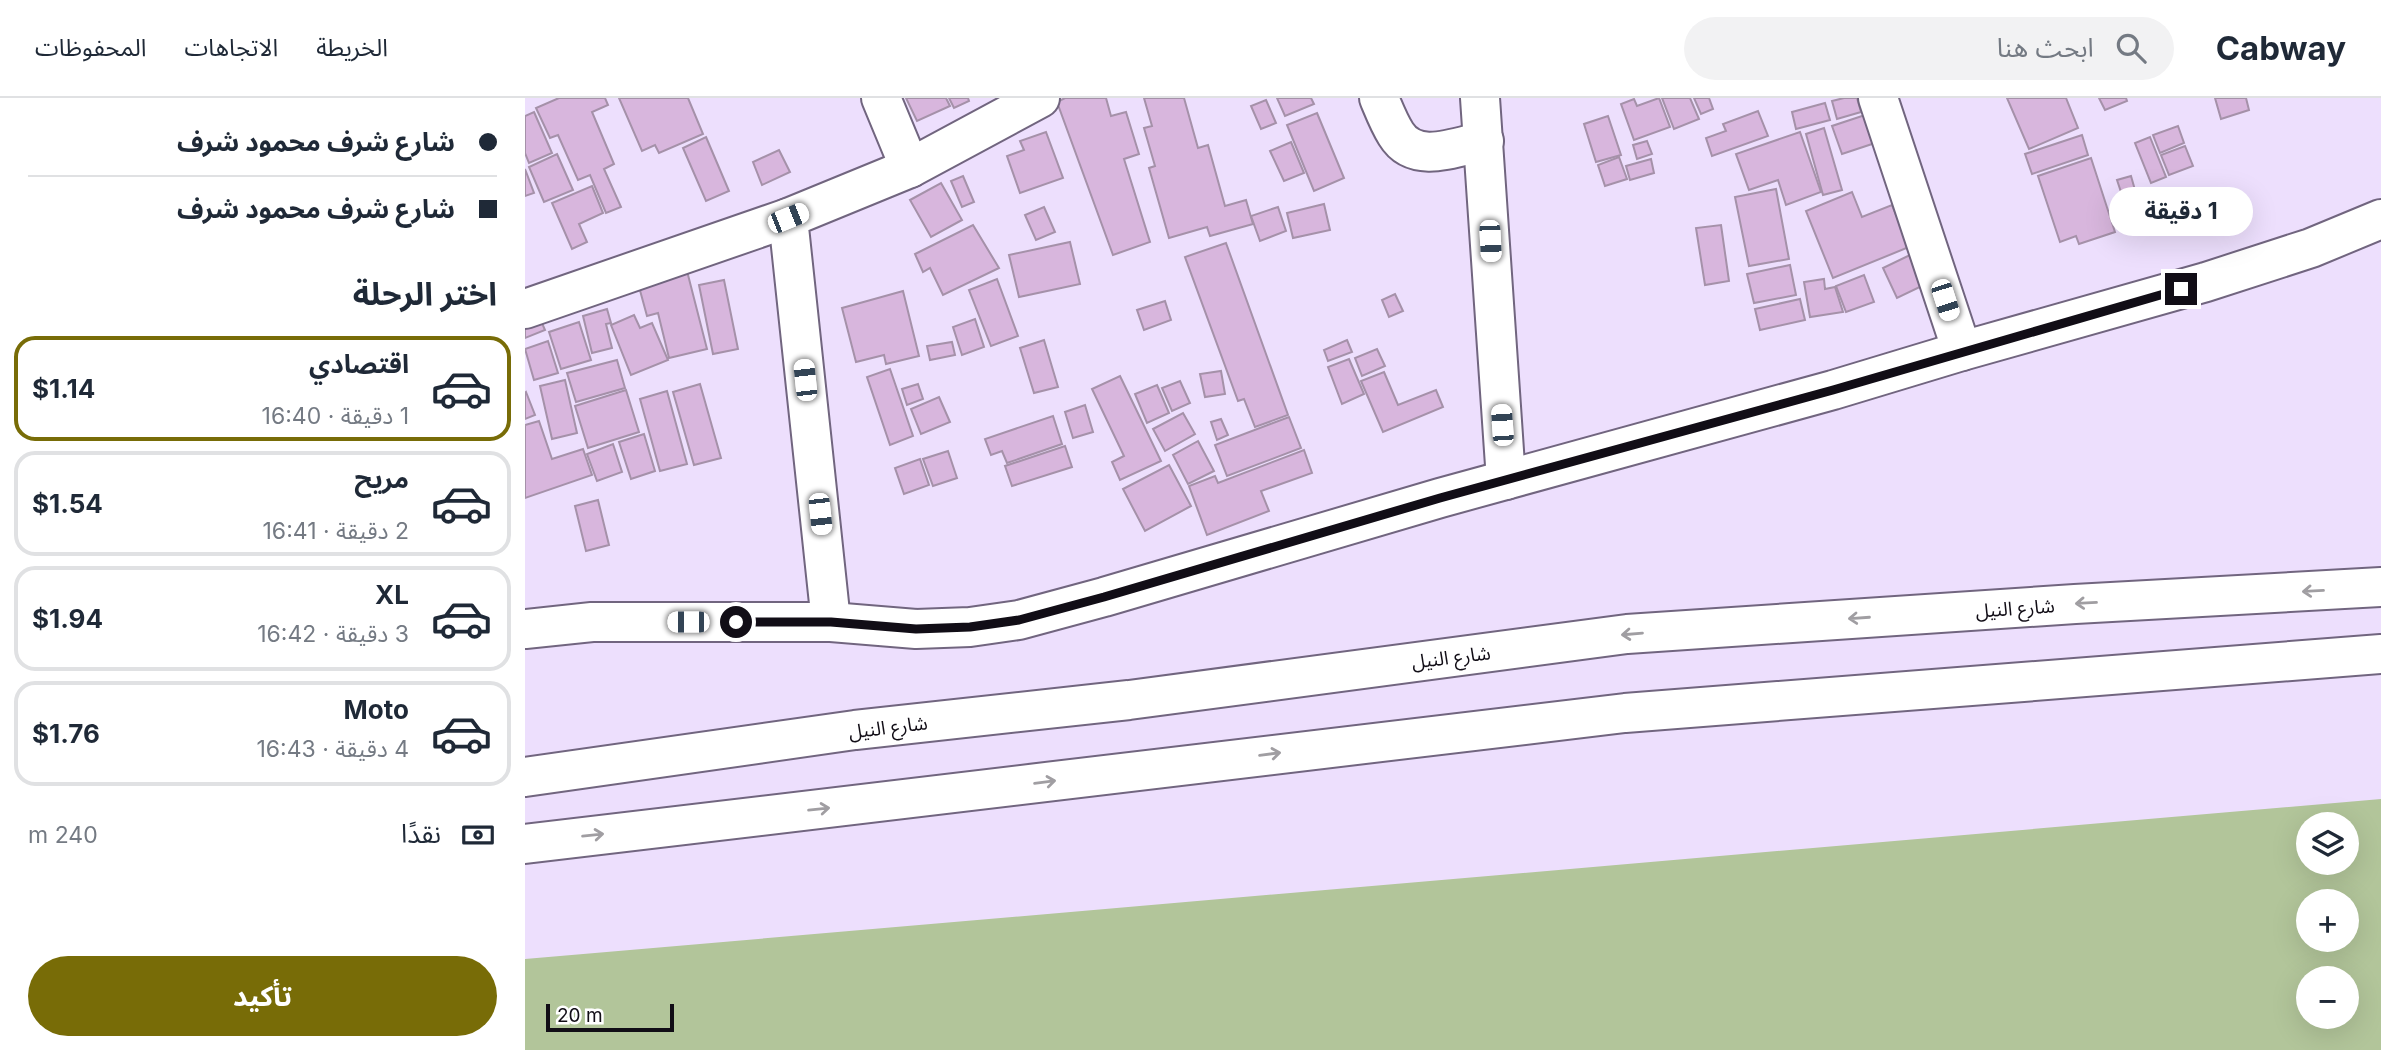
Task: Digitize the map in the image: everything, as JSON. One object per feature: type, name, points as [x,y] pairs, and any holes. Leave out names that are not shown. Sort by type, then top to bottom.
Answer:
[{"type":"street","points":[[881,98],[911,168]]},
{"type":"street","points":[[525,309],[788,218],[911,168],[1040,98]]},
{"type":"street","points":[[1379,98],[1396,135],[1406,146],[1430,153],[1484,141]]},
{"type":"street","points":[[1480,98],[1506,480]]},
{"type":"street","points":[[1878,98],[1962,351]]},
{"type":"street","points":[[788,218],[831,622]]},
{"type":"street","points":[[527,621],[831,622],[916,629],[970,627],[1019,620],[2206,282],[2311,248],[2381,219]]},
{"type":"street","name":"شارع النيل","points":[[525,776],[855,730],[1129,699],[1627,634],[2381,587]]},
{"type":"street","points":[[525,844],[1625,712],[2381,654]]},
{"type":"green space","points":[[2381,799],[2381,1050],[525,1050],[525,959]]},
{"type":"building","points":[[559,98],[605,98],[608,105],[592,112],[614,164],[604,169],[621,207],[606,213],[590,175],[578,180],[558,135],[550,138],[536,108]]},
{"type":"building","points":[[619,98],[688,98],[703,134],[659,153],[655,145],[642,151]]},
{"type":"building","points":[[906,98],[946,98],[950,106],[917,121]]},
{"type":"building","points":[[949,98],[968,98],[969,101],[954,108]]},
{"type":"building","points":[[1065,98],[1106,98],[1111,116],[1126,112],[1139,154],[1124,159],[1150,242],[1113,255],[1057,102]]},
{"type":"building","points":[[1144,98],[1184,98],[1198,148],[1208,145],[1225,206],[1246,200],[1253,224],[1210,236],[1207,227],[1169,238],[1149,168],[1155,166],[1144,128],[1152,126]]},
{"type":"building","points":[[1277,98],[1311,98],[1314,104],[1285,116]]},
{"type":"building","points":[[1659,98],[1670,127],[1634,140],[1621,104],[1634,99],[1637,106]]},
{"type":"building","points":[[1662,98],[1690,98],[1699,119],[1674,129]]},
{"type":"building","points":[[1694,98],[1709,98],[1713,109],[1701,114]]},
{"type":"building","points":[[1857,98],[1861,112],[1837,119],[1832,101]]},
{"type":"building","points":[[2007,98],[2066,98],[2078,128],[2029,149]]},
{"type":"building","points":[[2099,98],[2126,98],[2127,101],[2105,110]]},
{"type":"building","points":[[2215,98],[2246,98],[2249,110],[2221,119]]},
{"type":"building","points":[[1266,100],[1276,123],[1261,129],[1251,106]]},
{"type":"building","points":[[1825,103],[1830,120],[1796,129],[1792,112]]},
{"type":"building","points":[[1758,111],[1768,136],[1712,156],[1706,138],[1726,131],[1723,124]]},
{"type":"building","points":[[534,112],[552,153],[529,163],[525,153],[525,116]]},
{"type":"building","points":[[1317,113],[1344,178],[1314,191],[1287,125]]},
{"type":"building","points":[[1868,114],[1878,142],[1842,154],[1832,126]]},
{"type":"building","points":[[1608,116],[1621,155],[1596,162],[1584,124]]},
{"type":"building","points":[[2178,126],[2184,143],[2160,153],[2153,135]]},
{"type":"building","points":[[1824,128],[1842,190],[1823,195],[1806,134]]},
{"type":"building","points":[[1046,132],[1063,178],[1020,193],[1007,156],[1024,150],[1020,141]]},
{"type":"building","points":[[1800,132],[1821,192],[1786,205],[1778,180],[1749,190],[1736,154]]},
{"type":"building","points":[[2082,135],[2088,155],[2032,174],[2025,154]]},
{"type":"building","points":[[706,137],[729,191],[706,201],[683,148]]},
{"type":"building","points":[[2150,137],[2166,177],[2151,183],[2135,143]]},
{"type":"building","points":[[1647,141],[1652,154],[1637,159],[1633,145]]},
{"type":"building","points":[[1291,142],[1304,173],[1284,181],[1270,151]]},
{"type":"building","points":[[2185,146],[2193,166],[2169,175],[2161,155]]},
{"type":"building","points":[[779,150],[790,172],[762,185],[753,162]]},
{"type":"building","points":[[557,154],[573,190],[544,202],[529,167]]},
{"type":"building","points":[[1619,157],[1627,179],[1605,186],[1598,165]]},
{"type":"building","points":[[2091,158],[2115,232],[2079,244],[2076,236],[2060,242],[2038,176]]},
{"type":"building","points":[[1651,159],[1654,173],[1630,180],[1626,166]]},
{"type":"building","points":[[525,169],[534,193],[525,196]]},
{"type":"building","points":[[963,176],[974,202],[962,207],[951,181]]},
{"type":"building","points":[[2131,176],[2137,197],[2124,201],[2117,180]]},
{"type":"building","points":[[941,183],[962,220],[931,237],[910,200]]},
{"type":"building","points":[[592,186],[603,213],[579,224],[587,242],[572,249],[552,203]]},
{"type":"building","points":[[1776,189],[1789,259],[1749,266],[1735,197]]},
{"type":"building","points":[[1852,192],[1862,217],[1892,205],[1909,247],[1833,278],[1806,211]]},
{"type":"building","points":[[1324,204],[1330,230],[1293,238],[1287,213]]},
{"type":"building","points":[[1044,207],[1055,232],[1036,240],[1025,215]]},
{"type":"building","points":[[1278,207],[1286,231],[1260,241],[1251,216]]},
{"type":"building","points":[[973,225],[999,268],[943,295],[930,268],[923,272],[915,254]]},
{"type":"building","points":[[1721,225],[1729,281],[1705,285],[1696,228]]},
{"type":"building","points":[[1070,242],[1080,284],[1019,297],[1009,255]]},
{"type":"building","points":[[1226,243],[1288,415],[1255,427],[1244,399],[1238,401],[1185,257]]},
{"type":"building","points":[[1912,254],[1926,284],[1897,298],[1883,268]]},
{"type":"building","points":[[1790,265],[1796,295],[1754,303],[1747,274]]},
{"type":"building","points":[[687,271],[707,349],[669,358],[658,313],[647,316],[638,283]]},
{"type":"building","points":[[1864,275],[1874,302],[1846,312],[1836,286]]},
{"type":"building","points":[[997,279],[1018,336],[991,346],[969,290]]},
{"type":"building","points":[[1824,279],[1825,289],[1835,287],[1843,312],[1810,317],[1804,282]]},
{"type":"building","points":[[724,280],[738,349],[713,354],[699,285]]},
{"type":"building","points":[[903,291],[919,356],[886,364],[884,355],[856,362],[842,308]]},
{"type":"building","points":[[1395,294],[1403,311],[1389,317],[1382,300]]},
{"type":"building","points":[[1800,299],[1805,320],[1760,330],[1755,309]]},
{"type":"building","points":[[1165,301],[1171,320],[1144,330],[1137,310]]},
{"type":"building","points":[[607,309],[611,323],[606,324],[612,348],[592,353],[583,316]]},
{"type":"building","points":[[538,314],[545,330],[525,338],[525,319]]},
{"type":"building","points":[[634,315],[640,328],[652,323],[668,360],[631,375],[611,325]]},
{"type":"building","points":[[975,319],[984,347],[962,355],[953,327]]},
{"type":"building","points":[[579,322],[591,360],[561,369],[549,332]]},
{"type":"building","points":[[1044,340],[1058,387],[1034,393],[1020,348]]},
{"type":"building","points":[[1347,340],[1352,352],[1328,361],[1324,350]]},
{"type":"building","points":[[548,341],[558,373],[534,380],[525,349]]},
{"type":"building","points":[[952,342],[955,355],[930,360],[927,346]]},
{"type":"building","points":[[1377,349],[1385,366],[1362,376],[1355,358]]},
{"type":"building","points":[[1349,359],[1364,394],[1342,404],[1328,367]]},
{"type":"building","points":[[617,360],[625,388],[576,402],[567,373]]},
{"type":"building","points":[[890,369],[913,436],[890,445],[867,377]]},
{"type":"building","points":[[1221,371],[1225,394],[1205,397],[1200,374]]},
{"type":"building","points":[[1384,372],[1398,405],[1436,390],[1443,407],[1383,432],[1361,381]]},
{"type":"building","points":[[1120,376],[1161,461],[1120,480],[1112,462],[1124,456],[1092,389]]},
{"type":"building","points":[[565,380],[577,433],[552,439],[540,386]]},
{"type":"building","points":[[1180,381],[1190,403],[1172,411],[1162,388]]},
{"type":"building","points":[[700,384],[721,458],[694,465],[673,392]]},
{"type":"building","points":[[918,384],[923,399],[907,405],[902,389]]},
{"type":"building","points":[[1157,385],[1169,413],[1147,423],[1135,394]]},
{"type":"building","points":[[626,390],[639,432],[588,448],[575,406]]},
{"type":"building","points":[[667,391],[687,464],[660,471],[640,399]]},
{"type":"building","points":[[525,393],[535,415],[525,419]]},
{"type":"building","points":[[939,397],[950,422],[921,434],[911,409]]},
{"type":"building","points":[[1085,405],[1093,432],[1073,438],[1065,412]]},
{"type":"building","points":[[1183,413],[1195,434],[1165,451],[1153,429]]},
{"type":"building","points":[[1053,416],[1062,444],[1007,463],[1002,451],[991,455],[985,439]]},
{"type":"building","points":[[1289,417],[1301,448],[1227,476],[1215,445]]},
{"type":"building","points":[[1221,419],[1228,435],[1217,440],[1211,422]]},
{"type":"building","points":[[539,421],[552,459],[583,449],[592,475],[525,498],[525,425]]},
{"type":"building","points":[[644,434],[655,471],[631,479],[619,442]]},
{"type":"building","points":[[1198,441],[1214,471],[1188,484],[1173,455]]},
{"type":"building","points":[[613,444],[622,472],[597,481],[587,454]]},
{"type":"building","points":[[1065,446],[1072,467],[1012,486],[1005,466]]},
{"type":"building","points":[[1304,450],[1312,473],[1261,491],[1269,511],[1207,535],[1189,486],[1215,476],[1218,483]]},
{"type":"building","points":[[948,451],[957,478],[933,486],[923,459]]},
{"type":"building","points":[[920,459],[929,485],[904,494],[895,468]]},
{"type":"building","points":[[1169,465],[1191,506],[1145,531],[1123,489]]},
{"type":"building","points":[[598,500],[609,545],[586,551],[575,506]]},
{"type":"route","points":[[736,622],[831,622],[916,629],[970,627],[1019,620],[2181,289]]}]
